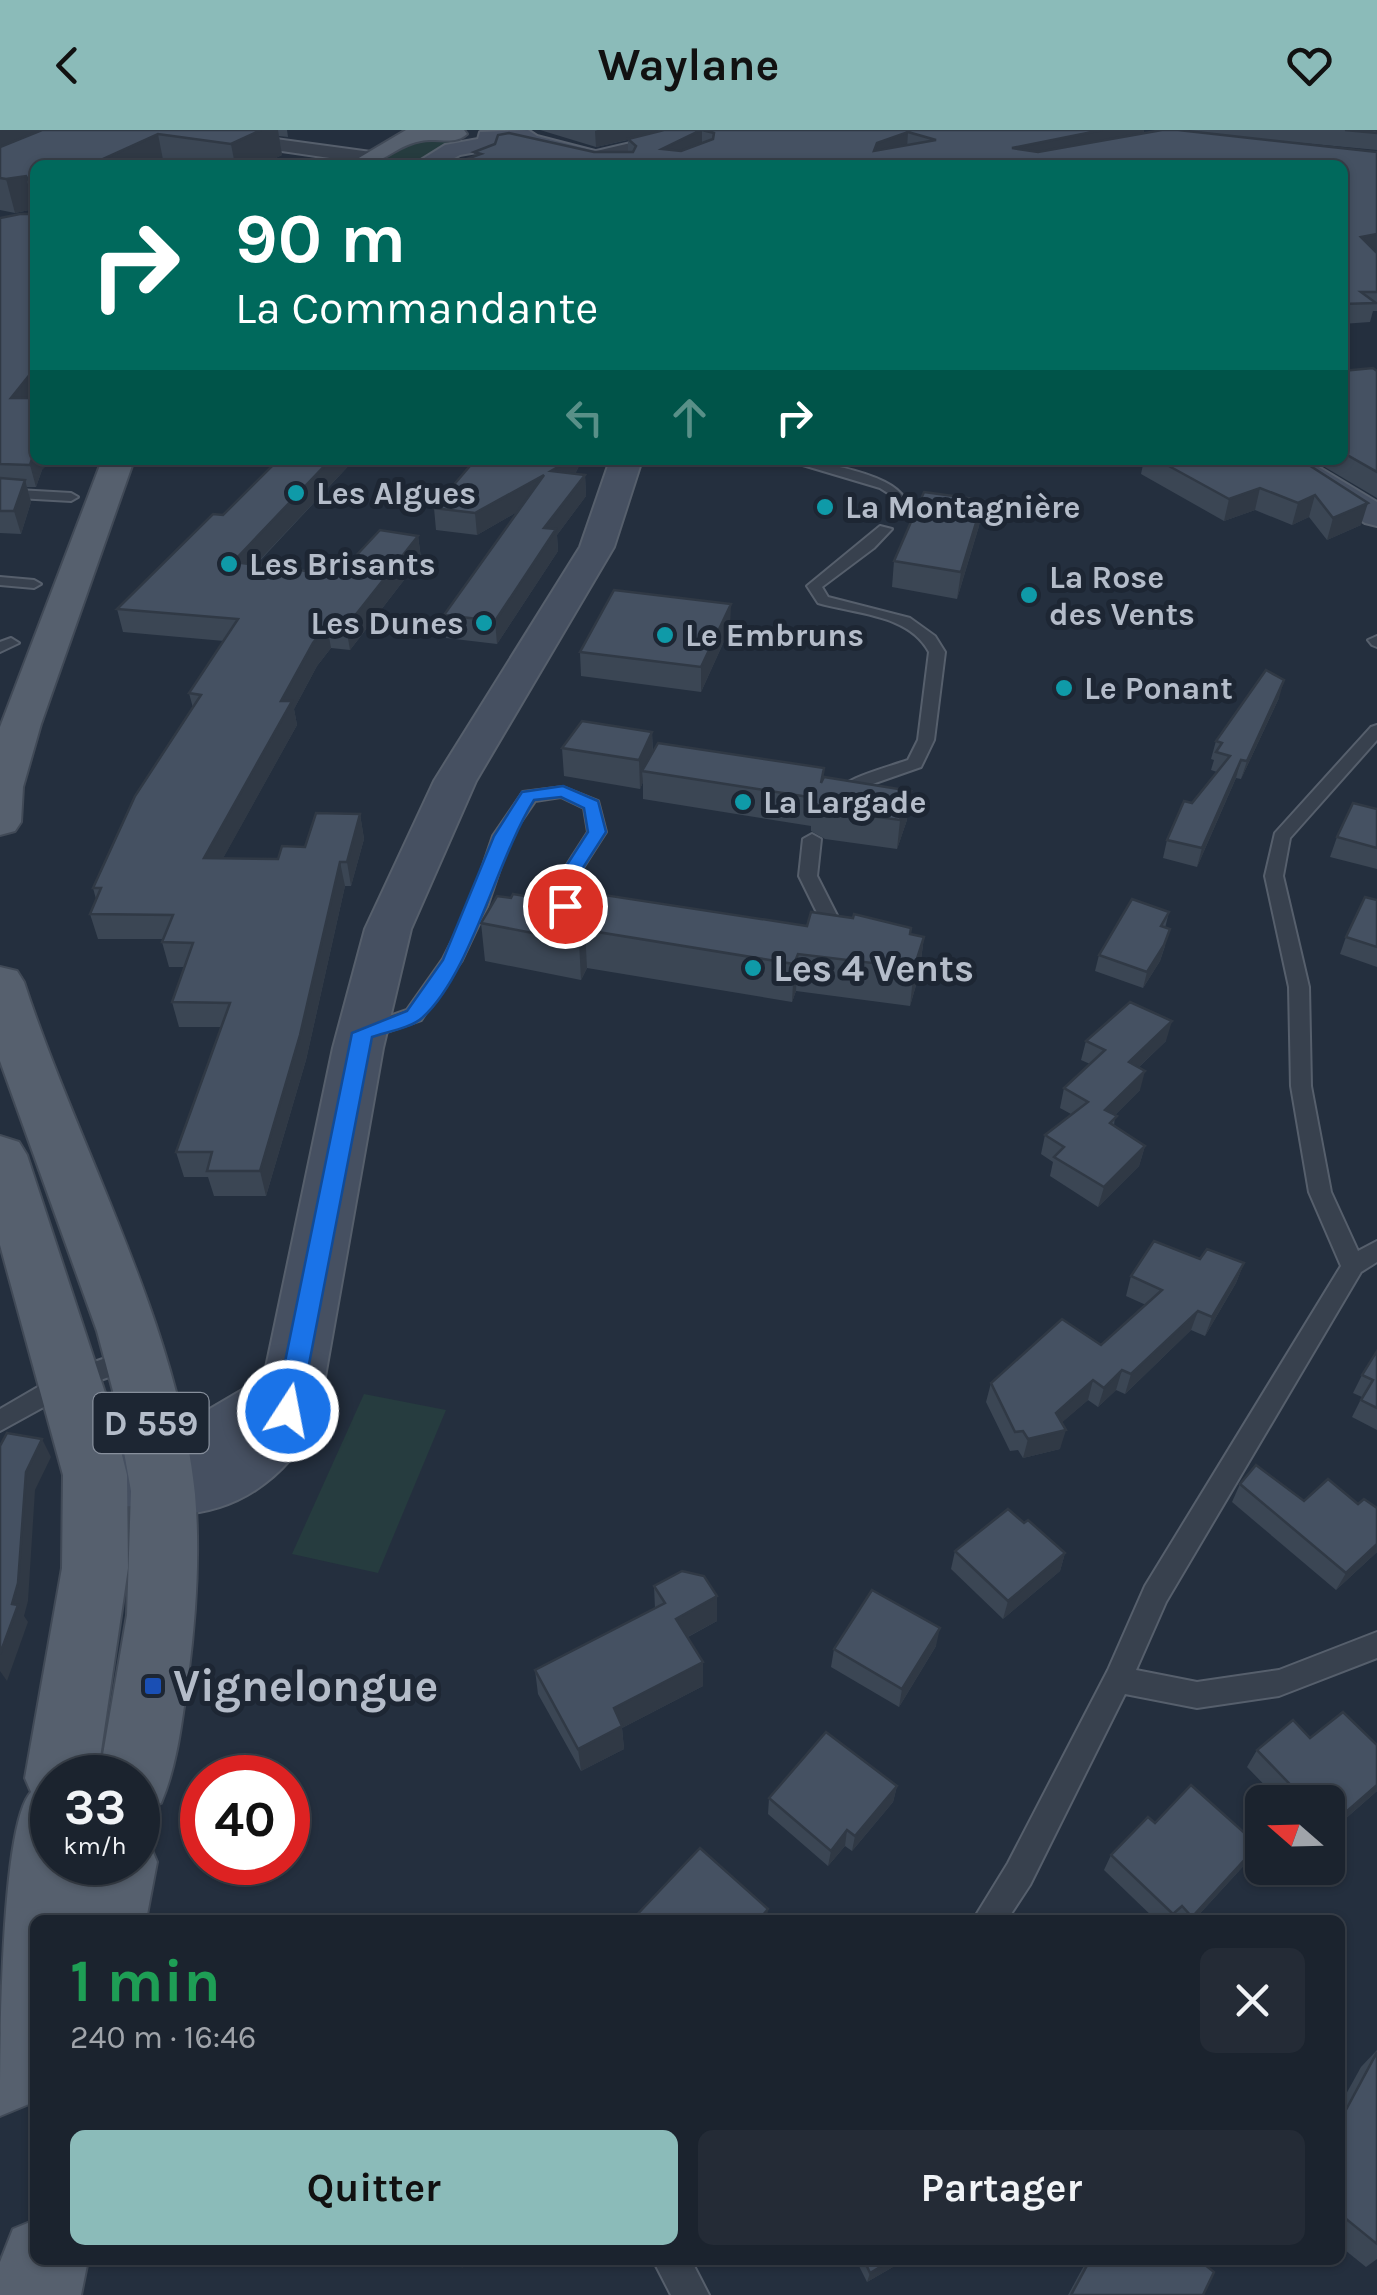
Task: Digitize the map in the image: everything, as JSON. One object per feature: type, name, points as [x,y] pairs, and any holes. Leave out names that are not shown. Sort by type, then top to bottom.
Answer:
[{"type":"main road","points":[[368,160],[425,131],[456,132],[456,140],[429,160]]},
{"type":"main road","points":[[4,655],[17,582],[51,542],[83,465]]},
{"type":"main road","points":[[0,822],[2,786],[21,724],[116,465]]},
{"type":"main road","name":"D 559","points":[[0,982],[11,1030],[135,1358],[163,1487],[152,1686],[139,1755]]},
{"type":"main road","name":"D 559","points":[[0,1155],[75,1395],[95,1474],[98,1530],[64,1755]]},
{"type":"main road","points":[[32,1915],[39,1885]]},
{"type":"main road","points":[[109,1915],[115,1885]]},
{"type":"main road","points":[[0,2075],[30,1927]]},
{"type":"main road","points":[[37,2295],[43,2265]]},
{"type":"street","points":[[172,130],[352,160]]},
{"type":"street","points":[[488,137],[539,130]]},
{"type":"street","points":[[433,160],[454,150],[552,130]]},
{"type":"street","points":[[584,156],[712,130]]},
{"type":"street","points":[[456,132],[513,139],[601,160]]},
{"type":"street","points":[[98,1530],[163,1487],[230,1428],[292,1391],[362,1033],[388,929],[441,807],[512,679],[597,547],[624,465]]},
{"type":"street","points":[[1292,465],[1377,516]]},
{"type":"street","points":[[75,1395],[163,1487]]},
{"type":"lane","points":[[811,465],[885,485],[897,493],[899,502]]},
{"type":"lane","points":[[0,493],[71,496]]},
{"type":"lane","points":[[832,800],[855,784],[915,763],[926,740],[937,652],[934,641],[911,624],[823,600],[814,586],[835,567],[872,545],[885,529]]},
{"type":"lane","points":[[1352,1266],[1320,1192],[1300,1086],[1300,987],[1274,876],[1281,837],[1377,730]]},
{"type":"lane","points":[[362,1033],[414,1015],[452,960],[502,836],[528,796],[563,792],[592,805],[597,832],[570,874],[565,906],[576,916]]},
{"type":"lane","points":[[812,839],[808,876],[841,942]]},
{"type":"lane","points":[[993,1915],[1019,1874],[1118,1679],[1155,1594],[1352,1266],[1377,1250]]},
{"type":"lane","points":[[0,1421],[75,1395],[135,1358]]},
{"type":"lane","points":[[1118,1679],[1197,1695],[1279,1683],[1377,1645]]},
{"type":"lane","points":[[674,2265],[691,2295]]},
{"type":"green space","points":[[409,137],[456,140],[426,160],[367,160]]},
{"type":"green space","points":[[364,1394],[446,1410],[378,1573],[292,1554]]},
{"type":"building","points":[[42,130],[261,130],[231,144],[158,134],[101,160],[30,160],[30,183],[26,176],[0,178],[0,147]]},
{"type":"building","points":[[664,130],[701,130],[662,149],[681,151],[713,139],[714,133],[702,130],[1102,130],[1012,148],[1038,152],[1178,130],[1377,152],[1377,234],[1361,237],[1377,253],[1377,292],[1361,292],[1376,303],[1348,304],[1348,160],[464,160],[495,144],[498,135],[509,133],[594,152],[633,152],[636,146],[628,139]],"holes":[[[908,132],[936,140],[874,151],[877,143]]]},
{"type":"building","points":[[30,214],[30,374],[11,398],[30,398],[30,465],[0,464],[0,218]]},
{"type":"building","points":[[1348,370],[1377,371],[1377,472],[1348,455]]},
{"type":"building","points":[[273,465],[325,465],[233,562],[338,575],[380,530],[418,536],[346,627],[327,625],[313,643],[281,701],[292,701],[204,858],[278,859],[282,846],[305,847],[316,813],[360,814],[347,862],[340,862],[300,1035],[260,1171],[207,1171],[212,1152],[176,1152],[230,1003],[172,1002],[193,943],[162,942],[173,915],[90,914],[101,888],[93,888],[135,796],[201,695],[189,693],[238,619],[117,609],[213,514],[223,515]]},
{"type":"building","points":[[471,465],[561,465],[551,471],[585,475],[544,528],[556,529],[495,621],[444,615],[544,475],[475,513],[434,508]]},
{"type":"building","points":[[1167,465],[1309,465],[1368,503],[1333,518],[1315,495],[1298,503],[1260,488],[1229,499]]},
{"type":"building","points":[[0,478],[25,480],[14,511],[0,511]]},
{"type":"building","points":[[924,492],[983,500],[961,572],[894,561]]},
{"type":"building","points":[[614,590],[731,604],[701,667],[580,652]]},
{"type":"building","points":[[1266,670],[1284,680],[1247,761],[1241,760],[1202,848],[1167,840],[1184,801],[1192,803],[1230,756],[1216,752],[1222,743],[1216,741]]},
{"type":"building","points":[[582,721],[652,732],[639,760],[562,748]]},
{"type":"building","points":[[658,743],[824,768],[821,783],[824,777],[911,791],[900,820],[827,810],[813,802],[815,798],[642,771]]},
{"type":"building","points":[[1353,803],[1377,809],[1377,848],[1337,837]]},
{"type":"building","points":[[513,894],[591,907],[598,894],[807,926],[811,912],[853,918],[854,914],[911,928],[910,934],[924,937],[914,968],[798,954],[794,964],[585,930],[579,942],[481,923],[497,896],[511,898]]},
{"type":"building","points":[[1365,897],[1377,900],[1377,947],[1346,937]]},
{"type":"building","points":[[1132,899],[1169,912],[1161,926],[1170,929],[1147,972],[1099,955]]},
{"type":"building","points":[[1130,1002],[1172,1021],[1129,1062],[1145,1071],[1105,1110],[1117,1116],[1110,1123],[1145,1146],[1104,1187],[1054,1157],[1064,1147],[1045,1135],[1088,1102],[1064,1088],[1105,1050],[1086,1041]]},
{"type":"building","points":[[1154,1241],[1200,1259],[1207,1249],[1244,1263],[1212,1317],[1198,1311],[1131,1374],[1122,1370],[1104,1388],[1093,1380],[1056,1413],[1066,1430],[1028,1439],[1023,1431],[1015,1432],[991,1383],[1062,1319],[1101,1345],[1162,1290],[1131,1276]]},
{"type":"building","points":[[1377,1351],[1377,1408],[1361,1400],[1373,1380],[1362,1375]]},
{"type":"building","points":[[7,1433],[42,1439],[26,1472],[18,1583],[12,1604],[18,1605],[0,1654],[0,1446]]},
{"type":"building","points":[[1256,1465],[1304,1501],[1328,1479],[1358,1504],[1364,1499],[1377,1508],[1377,1544],[1346,1573],[1240,1484]]},
{"type":"building","points":[[1008,1509],[1024,1523],[1028,1520],[1065,1553],[1008,1601],[955,1551]]},
{"type":"building","points":[[682,1571],[704,1576],[717,1596],[676,1619],[703,1662],[614,1708],[622,1726],[578,1749],[535,1670],[665,1603],[654,1586]]},
{"type":"building","points":[[872,1590],[940,1628],[902,1689],[834,1649]]},
{"type":"building","points":[[1343,1712],[1377,1745],[1377,1785],[1345,1813],[1345,1785],[1291,1785],[1257,1750],[1293,1720],[1310,1738]]},
{"type":"building","points":[[826,1732],[897,1786],[855,1836],[847,1830],[831,1851],[769,1798]]},
{"type":"building","points":[[1191,1785],[1245,1833],[1245,1859],[1194,1915],[1182,1906],[1173,1914],[1111,1855],[1148,1817],[1155,1823]]},
{"type":"building","points":[[700,1848],[768,1909],[763,1915],[637,1915]]},
{"type":"building","points":[[1377,2052],[1377,2244],[1345,2218],[1345,2112]]},
{"type":"building","points":[[866,2265],[884,2265],[870,2273]]},
{"type":"building","points":[[1087,2265],[1205,2265],[1214,2272],[1203,2295],[1071,2295]]},
{"type":"place","name":"Les Algues","points":[[296,493]]},
{"type":"place","name":"La Montagnière","points":[[825,507]]},
{"type":"place","name":"Les Brisants","points":[[229,564]]},
{"type":"place","name":"La Rose des Vents","points":[[1029,595]]},
{"type":"place","name":"Les Dunes","points":[[484,623]]},
{"type":"place","name":"Le Embruns","points":[[665,635]]},
{"type":"place","name":"Le Ponant","points":[[1064,688]]},
{"type":"place","name":"La Largade","points":[[743,802]]},
{"type":"place","name":"Les 4 Vents","points":[[753,968]]},
{"type":"place","name":"Vignelongue","points":[[153,1686]]},
{"type":"route","points":[[288,1411],[362,1033],[414,1015],[452,960],[478,906],[502,836],[528,796],[563,792],[592,805],[597,832],[570,874],[565,906]]}]
